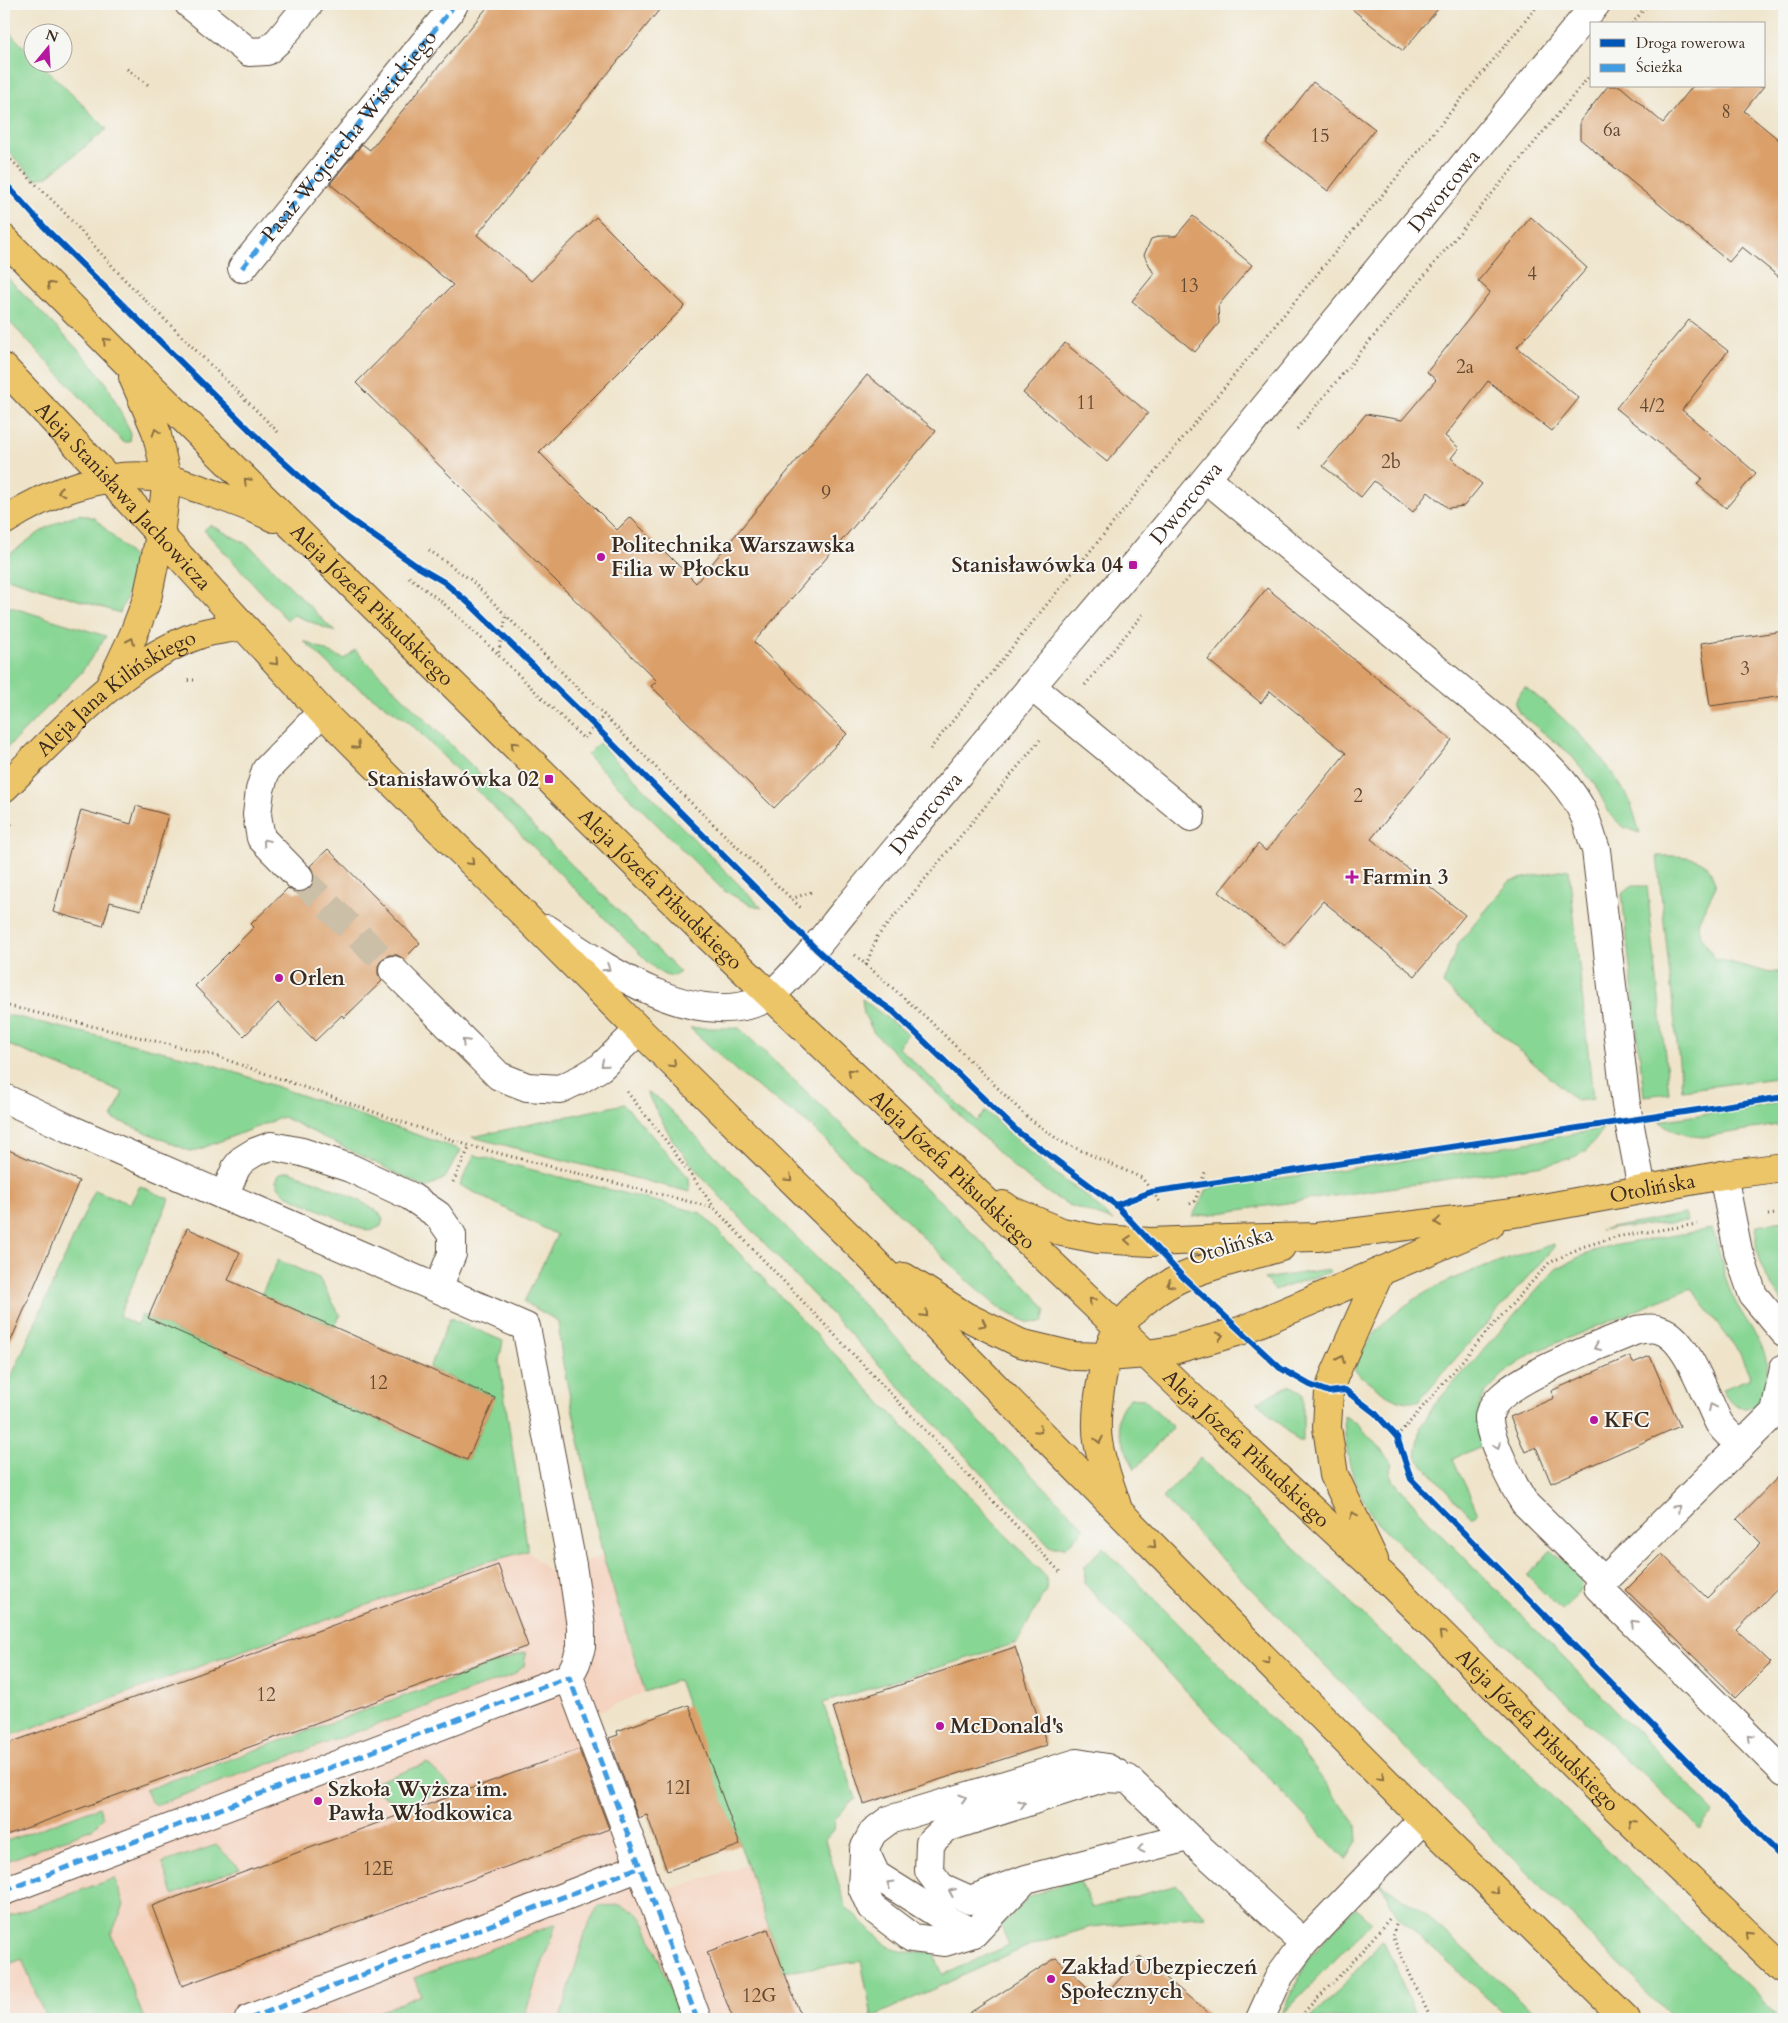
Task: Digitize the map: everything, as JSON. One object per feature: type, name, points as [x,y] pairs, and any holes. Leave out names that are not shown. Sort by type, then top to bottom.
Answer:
[{"type":"main road","points":[[4,239],[127,363],[156,431],[167,479],[160,536],[147,599],[133,636],[110,685]]},
{"type":"main road","name":"Aleja Józefa Piłsudskiego","points":[[127,363],[770,996],[1381,1574],[1612,1804],[1784,1969]]},
{"type":"main road","name":"Aleja Stanisława Jachowicza","points":[[4,368],[108,478],[242,626]]},
{"type":"main road","points":[[4,521],[44,499],[67,489],[108,478],[140,476],[167,479],[246,504],[294,528]]},
{"type":"main road","points":[[242,626],[322,712],[522,914],[867,1254],[968,1359],[1423,1819],[1626,2019]]},
{"type":"main road","name":"Aleja Jana Kilińskiego","points":[[4,788],[110,685],[161,653],[202,634],[242,626]]},
{"type":"main road","name":"Otolińska","points":[[963,1178],[1010,1210],[1062,1232],[1098,1239],[1151,1242],[1317,1237],[1521,1212],[1723,1175],[1784,1167]]},
{"type":"main road","name":"Otolińska","points":[[867,1254],[965,1316],[1020,1343],[1074,1356],[1107,1357],[1173,1350],[1240,1331],[1521,1212]]},
{"type":"main road","name":"Otolińska","points":[[1119,1511],[1096,1430],[1100,1392],[1107,1357],[1119,1327],[1160,1289],[1183,1277],[1317,1237]]},
{"type":"main road","points":[[1380,1272],[1334,1376],[1329,1392],[1327,1427],[1334,1475],[1381,1574]]},
{"type":"street","points":[[189,4],[249,52],[267,51],[280,40],[309,4]]},
{"type":"street","name":"Pasaż Wojciecha Wiścickiego","points":[[242,268],[444,19],[454,4]]},
{"type":"street","name":"Dworcowa","points":[[770,996],[827,933],[1031,686],[1206,479],[1596,4]]},
{"type":"street","points":[[1206,479],[1517,736],[1546,764],[1571,793],[1584,816],[1596,850],[1626,1105],[1642,1189]]},
{"type":"street","points":[[1031,686],[1191,817]]},
{"type":"street","points":[[300,877],[261,838],[257,815],[260,790],[266,770],[322,712]]},
{"type":"street","points":[[522,914],[625,980],[678,1001],[711,1007],[740,1006],[756,1003],[770,996]]},
{"type":"street","points":[[393,970],[499,1076],[527,1087],[560,1089],[601,1067],[639,1030]]},
{"type":"street","points":[[4,1098],[526,1327],[572,1565],[581,1627],[581,1647],[569,1677],[697,2019]]},
{"type":"street","points":[[224,1196],[236,1168],[242,1160],[271,1146],[302,1152],[350,1168],[410,1196],[438,1215],[452,1235],[452,1254],[438,1288]]},
{"type":"street","points":[[1723,1175],[1738,1252],[1753,1295],[1784,1332]]},
{"type":"street","points":[[1604,1581],[1524,1502],[1516,1489],[1493,1438],[1490,1426],[1489,1416],[1492,1407],[1500,1396],[1531,1376],[1637,1330],[1651,1328],[1661,1330],[1671,1335],[1679,1344],[1697,1374],[1720,1424],[1741,1446]]},
{"type":"street","points":[[1784,1368],[1775,1412],[1598,1587],[1784,1772]]},
{"type":"street","points":[[4,1890],[569,1677]]},
{"type":"street","points":[[1026,1879],[974,1933],[949,1921],[876,1875],[864,1849],[873,1832],[889,1820],[1077,1763],[1107,1768],[1128,1779],[1188,1837],[1304,1943]]},
{"type":"street","points":[[1128,1779],[1103,1778],[946,1828],[930,1843],[929,1871],[941,1888],[970,1900],[1026,1879],[1188,1837]]},
{"type":"street","points":[[1260,2019],[1280,1975],[1304,1943],[1423,1819]]},
{"type":"street","points":[[249,2019],[640,1867]]},
{"type":"path","points":[[926,753],[1104,531],[1314,279],[1539,4]]},
{"type":"path","points":[[1634,22],[1648,4]]},
{"type":"path","points":[[126,69],[151,87]]},
{"type":"path","points":[[4,153],[63,212],[124,279],[280,433]]},
{"type":"path","points":[[429,550],[471,580],[685,797],[827,933],[928,1018],[1027,1117],[1060,1141],[1142,1178],[1160,1202]]},
{"type":"path","points":[[408,577],[442,602],[584,738],[604,715]]},
{"type":"path","points":[[498,655],[506,617]]},
{"type":"path","points":[[496,630],[509,643]]},
{"type":"path","points":[[588,720],[602,733]]},
{"type":"path","points":[[791,899],[816,891]]},
{"type":"path","points":[[4,1005],[213,1056],[470,1146],[714,1208]]},
{"type":"path","points":[[601,1067],[632,1097],[714,1208],[1062,1574]]},
{"type":"path","points":[[1188,1206],[1194,1200],[1206,1169]]},
{"type":"path","points":[[1190,1186],[1210,1183]]},
{"type":"path","points":[[1142,1195],[1161,1190]]},
{"type":"path","points":[[1397,1437],[1549,1263],[1582,1247],[1615,1237],[1784,1213]]},
{"type":"path","points":[[1302,2014],[1349,1966],[1390,1918]]},
{"type":"path","points":[[1396,1925],[1392,1936],[1431,2019]]},
{"type":"shaded area","name":"Szkoła Wyższa im. Pawła Włodkowica","points":[[528,1551],[550,1572],[603,1556],[645,1692],[598,1712],[666,1890],[747,1865],[805,2019],[4,2019],[4,1738],[479,1564]]},
{"type":"green space","points":[[4,27],[22,45],[22,72],[49,72],[107,129],[47,177],[35,179],[4,147]]},
{"type":"green space","points":[[4,274],[88,360],[107,384],[131,434],[130,442],[123,442],[4,316]]},
{"type":"green space","points":[[79,514],[95,518],[134,558],[135,572],[120,613],[4,577],[4,560],[6,557],[32,537],[58,522]]},
{"type":"green space","points":[[210,525],[243,542],[256,552],[335,632],[294,615],[287,620],[204,530]]},
{"type":"green space","points":[[4,605],[106,636],[81,673],[4,751]]},
{"type":"green space","points":[[304,641],[344,659],[355,650],[680,972],[671,976],[662,974],[654,967],[409,722],[340,675]]},
{"type":"green space","points":[[1525,687],[1569,724],[1608,767],[1629,800],[1640,833],[1625,828],[1611,816],[1594,783],[1569,753],[1519,713],[1515,704]]},
{"type":"green space","points":[[599,743],[762,908],[749,904],[723,890],[587,755]]},
{"type":"green space","points":[[1657,856],[1686,857],[1700,861],[1710,870],[1716,886],[1698,922],[1701,936],[1714,958],[1770,973],[1784,971],[1784,1077],[1682,1090]]},
{"type":"green space","points":[[1569,869],[1593,1099],[1577,1101],[1443,984],[1458,944],[1510,881]]},
{"type":"green space","points":[[1631,886],[1647,886],[1669,1093],[1644,1096],[1622,894]]},
{"type":"green space","points":[[862,999],[908,1034],[898,1047],[976,1121],[986,1111],[1019,1142],[1056,1174],[1086,1196],[1113,1221],[1069,1205],[1051,1195],[1018,1171],[874,1033],[864,1014]]},
{"type":"green space","points":[[4,1014],[199,1060],[461,1150],[445,1178],[426,1188],[283,1117],[192,1152],[112,1118],[123,1092],[4,1043]]},
{"type":"green space","points":[[690,1028],[739,1028],[870,1150],[918,1182],[941,1202],[1033,1293],[1046,1310],[1043,1322],[1029,1323],[1004,1311],[992,1302],[956,1270],[811,1126],[741,1075]]},
{"type":"green space","points":[[646,1092],[657,1097],[1085,1528],[1066,1547],[1051,1547],[700,1175],[672,1139]]},
{"type":"green space","points":[[1784,1102],[1784,1124],[1703,1137],[1680,1133],[1659,1121]]},
{"type":"green space","points":[[624,1104],[689,1178],[690,1192],[472,1137]]},
{"type":"green space","points":[[1604,1128],[1592,1144],[1581,1153],[1569,1159],[1550,1164],[1192,1217],[1208,1188],[1511,1146]]},
{"type":"green space","points":[[474,1155],[701,1213],[1047,1578],[1046,1590],[1017,1643],[823,1703],[856,1799],[849,1803],[835,1820],[834,1830],[825,1840],[846,1907],[888,1946],[904,1952],[933,1952],[943,1975],[1009,1945],[1001,1926],[1030,1896],[1079,1879],[1092,1908],[1177,1885],[1206,1916],[1091,1927],[1026,1947],[872,2017],[861,1961],[784,1972],[740,1845],[678,1680],[645,1692],[603,1556],[562,1359],[558,1321],[524,1302],[557,1235],[460,1185]]},
{"type":"green space","points":[[289,1171],[367,1205],[383,1218],[381,1226],[371,1231],[360,1228],[286,1195],[276,1181],[280,1173]]},
{"type":"green space","points":[[140,1186],[169,1199],[119,1316],[137,1325],[141,1315],[467,1460],[495,1398],[429,1368],[450,1318],[503,1341],[499,1361],[528,1551],[479,1564],[4,1738],[4,1393],[95,1190],[130,1204]]},
{"type":"green space","points":[[1685,1214],[1687,1221],[1600,1230]]},
{"type":"green space","points":[[1784,1221],[1784,1305],[1762,1268],[1756,1237],[1757,1225]]},
{"type":"green space","points":[[1712,1229],[1728,1285],[1764,1352],[1767,1367],[1766,1383],[1761,1402],[1748,1408],[1738,1407],[1722,1389],[1751,1378],[1739,1352],[1691,1288],[1532,1353],[1505,1373],[1485,1393],[1479,1407],[1483,1445],[1453,1459],[1478,1513],[1471,1517],[1416,1457],[1421,1426],[1434,1405],[1556,1269],[1579,1257],[1605,1247]]},
{"type":"green space","points":[[1554,1244],[1554,1247],[1419,1400],[1411,1402],[1394,1398],[1354,1370],[1368,1343],[1387,1320],[1411,1302],[1438,1286],[1467,1273]]},
{"type":"green space","points":[[278,1260],[319,1278],[340,1315],[335,1327],[261,1295]]},
{"type":"green space","points":[[1328,1269],[1330,1272],[1275,1290],[1264,1279]]},
{"type":"green space","points":[[1290,1385],[1303,1394],[1303,1442],[1299,1442],[1257,1402]]},
{"type":"green space","points":[[1130,1398],[1144,1399],[1173,1427],[1135,1469],[1120,1435],[1118,1421],[1121,1410]]},
{"type":"green space","points":[[1344,1416],[1358,1424],[1392,1462],[1390,1472],[1393,1480],[1434,1527],[1715,1811],[1700,1829],[1376,1522],[1361,1496],[1348,1459]]},
{"type":"green space","points":[[1200,1458],[1568,1811],[1781,2019],[1674,2019],[1494,1840],[1163,1498]]},
{"type":"green space","points":[[1103,1547],[1297,1745],[1356,1824],[1357,1842],[1346,1860],[1084,1583],[1085,1566]]},
{"type":"green space","points":[[1551,1550],[1581,1578],[1582,1583],[1576,1596],[1561,1610],[1527,1576]]},
{"type":"green space","points":[[526,1652],[524,1666],[513,1675],[156,1805],[150,1801],[145,1790]]},
{"type":"green space","points":[[427,1763],[452,1787],[400,1807],[368,1785]]},
{"type":"green space","points":[[99,1807],[103,1818],[92,1829],[4,1862],[4,1842]]},
{"type":"green space","points":[[216,1845],[240,1868],[173,1895],[162,1863]]},
{"type":"green space","points":[[115,1878],[124,1905],[111,1934],[144,2019],[46,2019],[22,1959],[4,1966],[4,1918]]},
{"type":"green space","points":[[1380,1883],[1420,1910],[1542,2019],[1510,2019],[1399,1918]]},
{"type":"green space","points":[[621,1905],[636,1911],[645,1923],[682,2019],[560,2019],[587,1927],[598,1906]]},
{"type":"green space","points":[[1354,1908],[1372,1922],[1281,2015],[1309,1957]]},
{"type":"green space","points":[[556,1924],[523,2019],[361,2019],[421,1995],[414,1978]]},
{"type":"green space","points":[[1383,1940],[1418,2019],[1309,2019],[1332,1998]]},
{"type":"building","points":[[490,4],[664,4],[477,235],[531,281],[596,217],[685,306],[539,452],[617,530],[630,517],[696,583],[867,375],[936,431],[754,642],[847,734],[774,808],[651,686],[657,681],[356,383],[453,285],[330,184],[362,144],[370,150]]},
{"type":"building","points":[[1346,4],[1442,4],[1403,51]]},
{"type":"building","points":[[1313,82],[1375,129],[1328,191],[1266,143]]},
{"type":"building","points":[[1606,88],[1622,88],[1663,123],[1691,88],[1762,88],[1744,111],[1784,144],[1784,281],[1742,247],[1729,262],[1580,139],[1580,121]]},
{"type":"building","points":[[1193,216],[1252,265],[1218,306],[1219,323],[1195,352],[1132,301],[1154,274],[1144,255],[1151,239],[1161,236],[1176,236]]},
{"type":"building","points":[[1531,217],[1587,268],[1517,347],[1579,398],[1552,431],[1488,381],[1445,436],[1459,448],[1451,458],[1482,484],[1464,506],[1448,508],[1428,492],[1413,512],[1374,481],[1361,497],[1323,466],[1366,414],[1402,420],[1436,380],[1427,372],[1490,292],[1478,281]]},
{"type":"building","points":[[1689,320],[1728,351],[1682,410],[1756,473],[1726,508],[1697,484],[1702,478],[1616,408]]},
{"type":"building","points":[[1065,343],[1148,413],[1107,462],[1023,393]]},
{"type":"building","points":[[1267,588],[1452,740],[1371,839],[1465,915],[1415,976],[1323,901],[1285,946],[1219,892],[1258,844],[1266,851],[1346,753],[1270,691],[1261,703],[1208,660]]},
{"type":"building","points":[[1784,631],[1784,696],[1710,706],[1701,643]]},
{"type":"building","points":[[136,806],[168,815],[141,910],[110,902],[103,926],[53,912],[81,810],[131,824]]},
{"type":"building","points":[[328,849],[420,943],[404,959],[397,955],[389,955],[382,959],[378,966],[378,974],[382,981],[344,1018],[342,1015],[315,1041],[278,1003],[244,1036],[195,986],[254,927],[251,924],[288,888],[294,892],[302,892],[310,888],[314,882],[314,874],[310,866]]},
{"type":"building","points":[[4,1148],[79,1181],[4,1357]]},
{"type":"building","points":[[187,1228],[240,1252],[228,1280],[495,1398],[467,1460],[148,1318]]},
{"type":"building","name":"KFC","points":[[1630,1356],[1633,1363],[1650,1356],[1680,1426],[1551,1483],[1536,1447],[1525,1452],[1510,1417],[1554,1398],[1551,1391]]},
{"type":"building","points":[[1784,1471],[1784,1581],[1737,1630],[1771,1663],[1736,1698],[1626,1590],[1662,1554],[1707,1598],[1761,1543],[1737,1519]]},
{"type":"building","points":[[498,1565],[528,1646],[4,1836],[4,1745]]},
{"type":"building","name":"McDonald's","points":[[1015,1647],[1047,1745],[864,1804],[833,1707]]},
{"type":"building","points":[[689,1705],[740,1845],[667,1871],[647,1815],[638,1818],[609,1738],[618,1735],[617,1731]]},
{"type":"building","points":[[579,1749],[609,1829],[182,1986],[152,1906]]},
{"type":"building","points":[[768,1929],[802,2019],[733,2019],[707,1952]]},
{"type":"building","name":"Zakład Ubezpieczeń Społecznych","points":[[1140,1956],[1215,2019],[960,2019],[1056,1958],[1101,2000]]},
{"type":"tunnel","points":[[299,877],[393,970]]},
{"type":"marked path","points":[[242,268],[454,4]]},
{"type":"marked path","points":[[4,1891],[569,1677],[697,2019]]},
{"type":"marked path","points":[[249,2019],[640,1867]]},
{"type":"cycle path","points":[[4,182],[48,231],[267,447],[348,518],[418,567],[444,582],[472,606],[595,726],[815,948],[855,985],[894,1012],[1018,1132],[1116,1205],[1183,1277],[1280,1368],[1310,1385],[1329,1392],[1345,1390],[1375,1413],[1397,1437],[1411,1479],[1784,1860]]},
{"type":"cycle path","points":[[1116,1205],[1151,1192],[1784,1097]]},
{"type":"place","name":"Politechnika Warszawska Filia w Płocku","points":[[601,557]]},
{"type":"place","name":"Stanisławówka 04","points":[[1133,565]]},
{"type":"place","name":"Stanisławówka 02","points":[[549,779]]},
{"type":"place","name":"Farmin 3","points":[[1352,877]]},
{"type":"place","name":"Orlen","points":[[279,978]]},
{"type":"place","name":"KFC","points":[[1594,1420]]},
{"type":"place","name":"McDonald's","points":[[940,1726]]},
{"type":"place","name":"Szkoła Wyższa im. Pawła Włodkowica","points":[[318,1801]]},
{"type":"place","name":"Zakład Ubezpieczeń Społecznych","points":[[1051,1979]]}]
